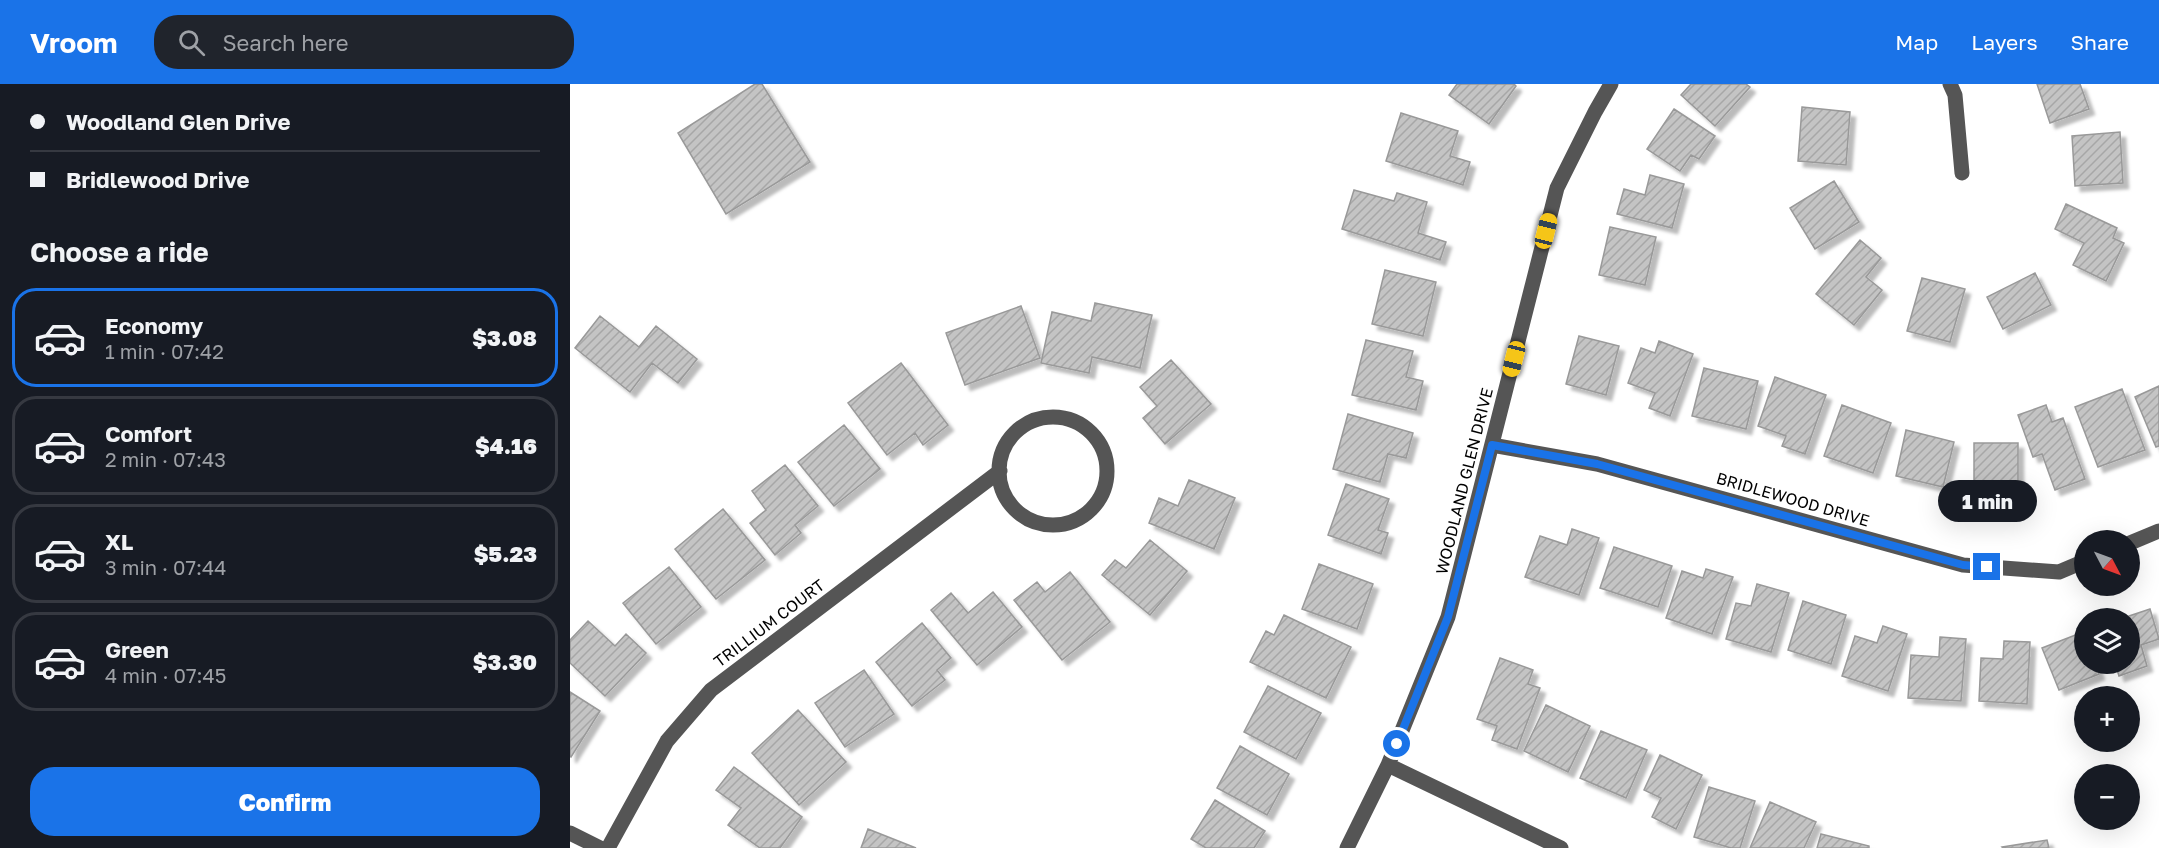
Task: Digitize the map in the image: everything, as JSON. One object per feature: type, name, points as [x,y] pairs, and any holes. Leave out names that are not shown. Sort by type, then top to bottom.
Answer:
[{"type":"street","name":"WOODLAND GLEN DRIVE","points":[[1347,848],[1388,765],[1448,617],[1557,188],[1594,112],[1611,84]]},
{"type":"street","points":[[1950,84],[1955,95],[1962,173]]},
{"type":"street","points":[[1048,417],[1067,418],[1089,430],[1102,447],[1107,461],[1107,480],[1100,498],[1088,513],[1079,519],[1062,524],[1044,524],[1026,518],[1013,508],[1003,492],[1000,471],[1004,449],[1014,433],[1036,420],[1048,417]]},
{"type":"street","name":"BRIDLEWOOD DRIVE","points":[[1492,445],[1597,464],[1963,565],[2059,572],[2074,566]]},
{"type":"street","name":"TRILLIUM COURT","points":[[608,848],[666,741],[711,690],[1000,471]]},
{"type":"street","points":[[2140,539],[2159,531]]},
{"type":"street","points":[[1388,765],[1561,848]]},
{"type":"street","points":[[570,833],[600,848]]},
{"type":"building","points":[[755,84],[762,84],[810,162],[726,214],[678,133]]},
{"type":"building","points":[[1457,84],[1514,84],[1516,86],[1489,124],[1449,95]]},
{"type":"building","points":[[1691,84],[1746,84],[1750,87],[1715,126],[1681,95]]},
{"type":"building","points":[[2037,84],[2080,84],[2089,109],[2050,123]]},
{"type":"building","points":[[1802,107],[1850,112],[1846,165],[1798,161]]},
{"type":"building","points":[[1674,109],[1715,136],[1699,159],[1691,155],[1680,171],[1647,149]]},
{"type":"building","points":[[1401,113],[1458,131],[1450,156],[1470,162],[1463,185],[1386,161]]},
{"type":"building","points":[[2120,132],[2123,183],[2075,186],[2072,136]]},
{"type":"building","points":[[1650,175],[1684,184],[1672,228],[1617,214],[1624,189],[1645,195]]},
{"type":"building","points":[[1834,181],[1859,222],[1815,249],[1790,208]]},
{"type":"building","points":[[1354,190],[1394,201],[1397,193],[1427,202],[1418,233],[1446,242],[1440,260],[1342,229]]},
{"type":"building","points":[[2066,204],[2117,228],[2113,238],[2124,243],[2106,281],[2073,265],[2084,243],[2055,229]]},
{"type":"building","points":[[1610,227],[1656,237],[1645,285],[1599,275]]},
{"type":"building","points":[[1860,240],[1881,258],[1866,277],[1882,290],[1854,325],[1816,294]]},
{"type":"building","points":[[1385,270],[1436,282],[1423,336],[1372,324]]},
{"type":"building","points":[[2035,273],[2051,305],[2003,329],[1987,297]]},
{"type":"building","points":[[1922,278],[1965,289],[1950,342],[1907,331]]},
{"type":"building","points":[[1095,303],[1152,315],[1140,368],[1092,357],[1089,373],[1041,363],[1052,312],[1091,321]]},
{"type":"building","points":[[1021,306],[1040,358],[965,385],[946,333]]},
{"type":"building","points":[[600,316],[639,347],[656,326],[697,359],[678,383],[652,363],[630,392],[575,348]]},
{"type":"building","points":[[1579,336],[1619,346],[1606,395],[1566,384]]},
{"type":"building","points":[[1366,340],[1413,351],[1406,377],[1423,381],[1416,410],[1352,395]]},
{"type":"building","points":[[1659,341],[1693,354],[1670,416],[1649,408],[1655,393],[1628,383],[1641,348],[1655,353]]},
{"type":"building","points":[[1171,360],[1211,404],[1165,444],[1143,418],[1157,406],[1140,387]]},
{"type":"building","points":[[901,363],[948,425],[923,445],[915,433],[887,455],[848,403]]},
{"type":"building","points":[[1704,368],[1758,381],[1746,429],[1692,416]]},
{"type":"building","points":[[1775,377],[1826,395],[1805,454],[1782,446],[1786,436],[1758,426]]},
{"type":"building","points":[[2159,386],[2159,446],[2156,447],[2135,397]]},
{"type":"building","points":[[2122,389],[2145,450],[2098,467],[2075,407]]},
{"type":"building","points":[[1842,405],[1891,423],[1873,473],[1824,456]]},
{"type":"building","points":[[2046,405],[2052,422],[2063,418],[2085,479],[2055,490],[2042,454],[2033,457],[2018,415]]},
{"type":"building","points":[[1348,414],[1413,433],[1406,458],[1388,454],[1380,482],[1333,469]]},
{"type":"building","points":[[844,425],[880,469],[834,506],[798,462]]},
{"type":"building","points":[[1906,430],[1954,442],[1943,487],[1896,476]]},
{"type":"building","points":[[1974,443],[2018,443],[2018,504],[1988,504],[1988,490],[1974,490]]},
{"type":"building","points":[[785,465],[818,506],[795,525],[801,533],[775,555],[750,523],[766,510],[752,491]]},
{"type":"building","points":[[1189,480],[1235,498],[1214,549],[1149,523],[1159,498],[1178,506]]},
{"type":"building","points":[[1346,484],[1389,499],[1378,530],[1388,533],[1381,554],[1328,535]]},
{"type":"building","points":[[723,509],[765,560],[716,599],[675,549]]},
{"type":"building","points":[[1572,529],[1599,538],[1579,595],[1525,577],[1540,536],[1567,545]]},
{"type":"building","points":[[1150,540],[1187,571],[1150,615],[1102,575],[1115,560],[1126,568]]},
{"type":"building","points":[[1614,547],[1672,566],[1658,607],[1600,588]]},
{"type":"building","points":[[1319,564],[1373,584],[1357,629],[1302,609]]},
{"type":"building","points":[[669,567],[701,607],[656,644],[623,603]]},
{"type":"building","points":[[1706,569],[1733,577],[1712,634],[1666,618],[1682,571],[1703,578]]},
{"type":"building","points":[[1070,572],[1110,622],[1062,660],[1014,600],[1037,582],[1045,592]]},
{"type":"building","points":[[1757,584],[1789,593],[1771,652],[1726,639],[1736,603],[1751,606]]},
{"type":"building","points":[[993,592],[1022,627],[977,665],[931,610],[951,593],[968,613]]},
{"type":"building","points":[[1803,601],[1846,615],[1831,664],[1788,650]]},
{"type":"building","points":[[2150,609],[2159,639],[2141,645],[2147,666],[2140,668],[2140,612]]},
{"type":"building","points":[[1284,615],[1351,647],[1326,698],[1250,662],[1266,631],[1274,635]]},
{"type":"building","points":[[588,621],[615,646],[626,634],[646,653],[605,696],[570,663],[570,640]]},
{"type":"building","points":[[922,623],[951,658],[937,670],[945,680],[912,706],[876,662]]},
{"type":"building","points":[[1883,626],[1907,634],[1888,691],[1842,676],[1855,636],[1877,643]]},
{"type":"building","points":[[2074,636],[2074,674],[2099,674],[2059,690],[2042,648]]},
{"type":"building","points":[[1940,637],[1966,639],[1961,701],[1908,698],[1911,655],[1939,657]]},
{"type":"building","points":[[2004,641],[2030,642],[2027,704],[1979,701],[1981,658],[2003,659]]},
{"type":"building","points":[[1500,658],[1533,670],[1528,684],[1540,688],[1517,749],[1492,740],[1497,726],[1477,719]]},
{"type":"building","points":[[864,670],[894,714],[845,747],[815,703]]},
{"type":"building","points":[[1268,686],[1321,713],[1296,759],[1244,732]]},
{"type":"building","points":[[570,692],[600,711],[571,757],[570,756]]},
{"type":"building","points":[[1546,705],[1590,726],[1568,772],[1524,751]]},
{"type":"building","points":[[798,710],[846,762],[799,805],[752,753]]},
{"type":"building","points":[[1601,731],[1647,750],[1626,798],[1580,778]]},
{"type":"building","points":[[1240,746],[1289,774],[1267,815],[1217,788]]},
{"type":"building","points":[[1660,755],[1702,775],[1676,829],[1652,817],[1661,798],[1644,790]]},
{"type":"building","points":[[734,767],[802,817],[780,848],[760,848],[728,825],[741,808],[716,790]]},
{"type":"building","points":[[1709,787],[1755,801],[1740,848],[1731,848],[1694,837]]},
{"type":"building","points":[[1215,800],[1265,831],[1254,848],[1206,848],[1191,839]]},
{"type":"building","points":[[1770,802],[1816,822],[1804,848],[1750,848]]},
{"type":"building","points":[[868,829],[916,848],[861,848]]},
{"type":"building","points":[[1821,834],[1869,846],[1869,848],[1817,848]]},
{"type":"building","points":[[2047,840],[2049,848],[2002,847]]},
{"type":"route","points":[[1397,744],[1448,617],[1492,445],[1597,464],[1963,565],[1987,567]]}]
